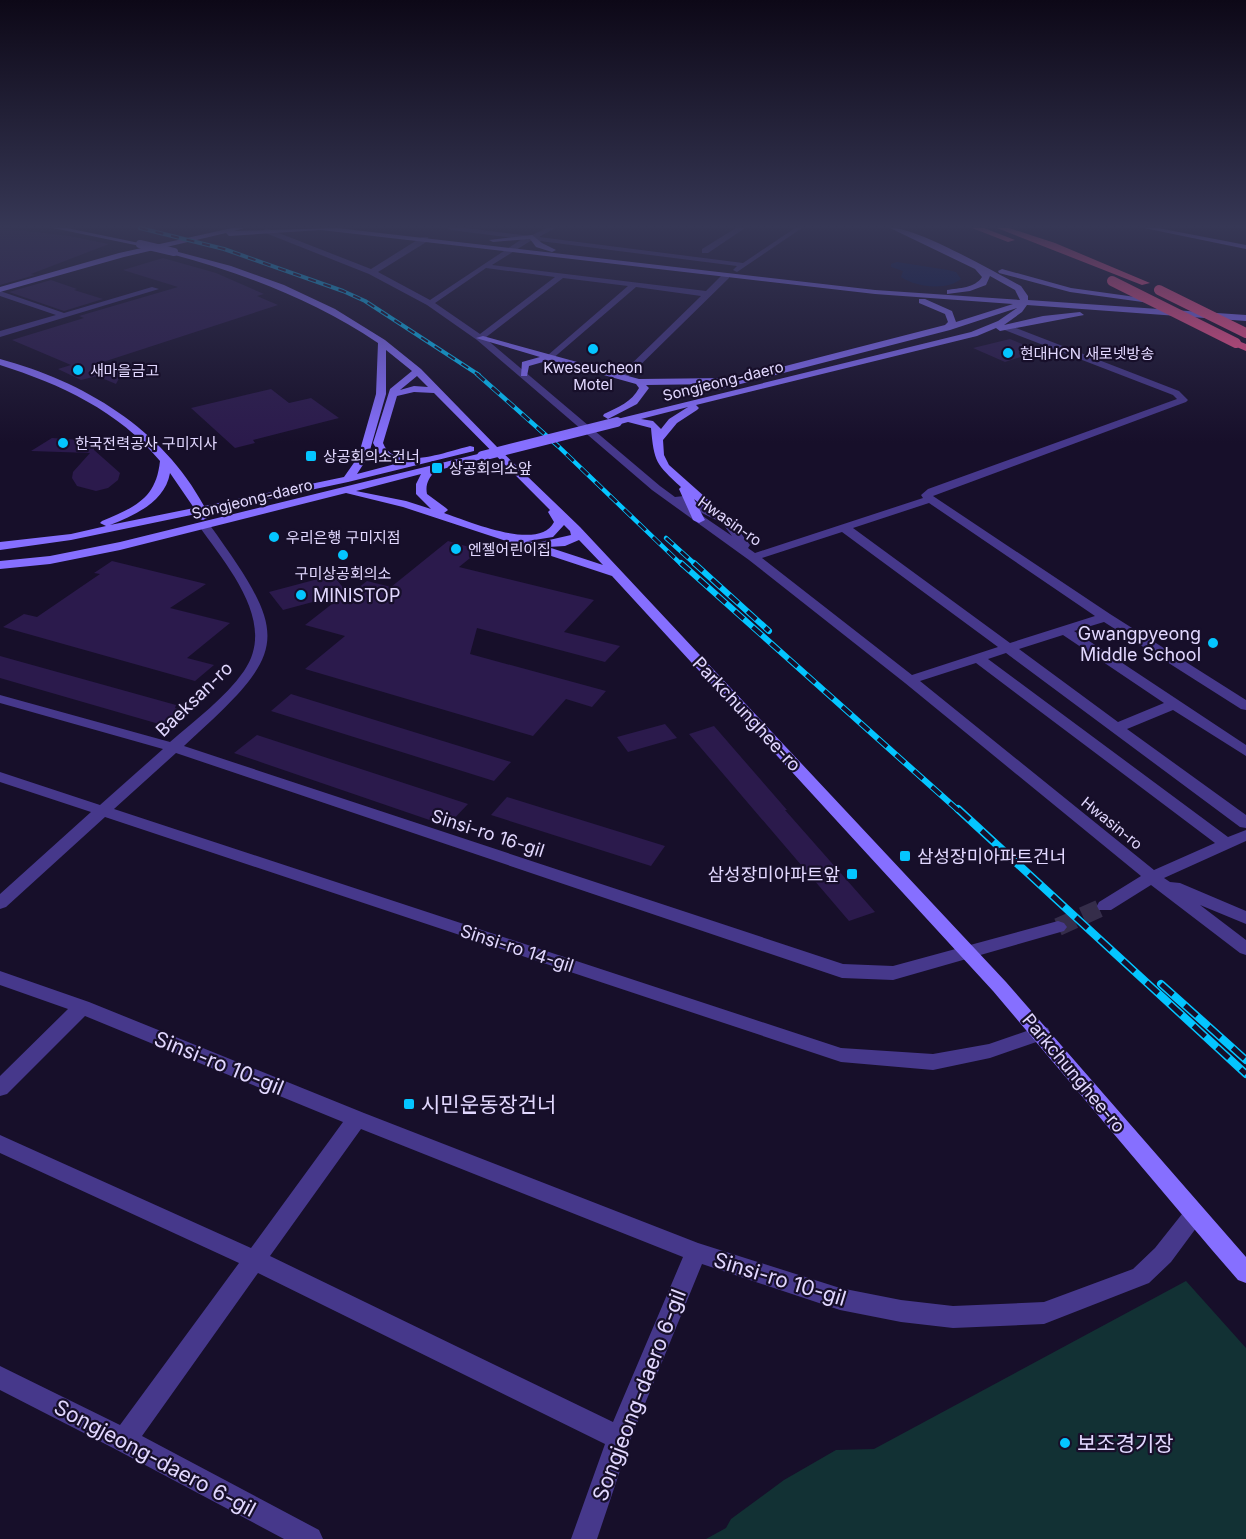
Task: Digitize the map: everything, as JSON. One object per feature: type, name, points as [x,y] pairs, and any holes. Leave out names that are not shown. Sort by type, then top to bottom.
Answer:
[{"type":"highway","points":[[1150,300],[1241,345]]},
{"type":"highway","points":[[1179,300],[1246,333]]},
{"type":"street","points":[[21,300],[63,315]]},
{"type":"street","points":[[0,334],[117,300]]},
{"type":"street","name":"Parkchunghee-ro","points":[[311,300],[382,342],[418,371],[548,505],[576,529],[1041,1033],[1194,1216],[1246,1273]]},
{"type":"street","name":"Hwasin-ro","points":[[424,300],[480,338],[656,488],[753,557],[910,680],[1152,877]]},
{"type":"street","points":[[430,303],[435,300]]},
{"type":"street","points":[[480,338],[530,300]]},
{"type":"street","points":[[524,374],[525,364],[551,357],[617,300]]},
{"type":"street","points":[[623,377],[702,300]]},
{"type":"street","points":[[916,300],[949,313],[952,322],[948,327],[920,335]]},
{"type":"street","points":[[1004,300],[1246,310]]},
{"type":"street","points":[[1011,300],[1246,318]]},
{"type":"street","points":[[1145,300],[1208,308]]},
{"type":"street","name":"Songjeong-daero","points":[[0,546],[55,539],[348,479],[418,462],[478,452],[727,395],[974,334],[1012,317],[1024,301]]},
{"type":"street","name":"Songjeong-daero","points":[[617,419],[754,378],[971,322],[1024,301]]},
{"type":"street","points":[[974,334],[1070,315],[1172,313]]},
{"type":"street","points":[[1005,327],[1176,393],[1183,400],[932,491],[927,495],[1105,617],[1246,706]]},
{"type":"street","points":[[480,338],[639,382],[711,383],[754,378]]},
{"type":"street","points":[[382,342],[387,395],[378,443],[380,452],[386,457],[418,462]]},
{"type":"street","name":"Baeksan-ro","points":[[0,362],[63,386],[121,418],[143,435],[165,460],[201,509],[205,526],[249,589],[260,618],[262,638],[257,660],[244,681],[0,903]]},
{"type":"street","points":[[348,479],[363,457],[387,395],[418,371]]},
{"type":"street","points":[[639,382],[644,388],[642,393],[625,407],[617,419],[649,423],[656,427],[660,460],[670,473],[726,522],[753,557],[930,499]]},
{"type":"street","points":[[387,395],[414,389],[435,390]]},
{"type":"street","points":[[658,439],[673,421],[697,407],[727,395]]},
{"type":"street","name":"Songjeong-daero","points":[[0,565],[50,560],[205,526],[430,470],[478,452]]},
{"type":"street","points":[[55,539],[109,522],[144,503],[155,494],[163,479],[165,460]]},
{"type":"street","points":[[430,470],[421,480],[419,491],[422,497],[440,510],[520,540],[545,544],[565,542],[577,537],[576,529]]},
{"type":"street","points":[[682,483],[699,520]]},
{"type":"street","points":[[656,488],[692,503],[726,522]]},
{"type":"street","points":[[342,492],[406,504],[617,573]]},
{"type":"street","points":[[520,540],[542,536],[556,530],[560,525],[559,519],[548,505]]},
{"type":"street","points":[[845,528],[1246,823]]},
{"type":"street","points":[[910,680],[1105,617]]},
{"type":"street","points":[[1064,630],[1246,752]]},
{"type":"street","points":[[978,658],[1226,843]]},
{"type":"street","name":"Sinsi-ro 16-gil","points":[[0,699],[173,747],[842,971],[893,973],[1058,927]]},
{"type":"street","points":[[1116,728],[1175,704]]},
{"type":"street","name":"Sinsi-ro 14-gil","points":[[0,777],[841,1055],[933,1062],[990,1051],[1041,1033]]},
{"type":"street","points":[[1105,906],[1152,877],[1246,835]]},
{"type":"street","points":[[1152,877],[1246,918]]},
{"type":"street","points":[[1152,877],[1246,949]]},
{"type":"street","name":"Sinsi-ro 10-gil","points":[[0,978],[82,1007],[357,1119],[696,1252],[840,1299],[901,1311],[953,1317],[1044,1313],[1141,1276],[1163,1255],[1194,1216]]},
{"type":"street","points":[[0,1088],[82,1007]]},
{"type":"street","points":[[124,1440],[357,1119]]},
{"type":"street","points":[[0,1144],[255,1260],[619,1438]]},
{"type":"street","name":"Songjeong-daero 6-gil","points":[[584,1539],[619,1438],[696,1252]]},
{"type":"street","name":"Songjeong-daero 6-gil","points":[[0,1378],[124,1440],[310,1539]]},
{"type":"green space","name":"보조경기장","points":[[1186,1281],[1246,1348],[1246,1539],[706,1539],[726,1528],[731,1519],[784,1480],[836,1450],[874,1449]]},
{"type":"building","points":[[32,300],[100,300],[64,311]]},
{"type":"building","points":[[134,300],[266,300],[278,305],[100,363],[121,374],[116,384],[97,376],[81,380],[58,369],[71,365],[12,340],[84,318],[79,316]]},
{"type":"building","name":"현대HCN 새로넷방송","points":[[1010,339],[1039,351],[1005,362],[973,348]]},
{"type":"building","points":[[271,389],[289,403],[311,398],[339,418],[253,440],[255,443],[235,448],[191,408]]},
{"type":"building","points":[[52,438],[95,441],[94,450],[120,473],[118,480],[108,488],[96,491],[77,486],[72,478],[73,472],[90,453],[31,451]]},
{"type":"building","points":[[448,541],[480,550],[459,567],[594,600],[564,632],[620,646],[605,662],[477,628],[470,654],[606,691],[592,707],[566,699],[533,736],[305,669],[345,636],[305,625],[346,593],[283,610],[269,592],[333,575],[349,595],[367,581],[391,587]]},
{"type":"building","points":[[112,561],[206,584],[170,608],[230,623],[187,658],[214,665],[195,681],[3,627],[24,614],[37,617],[100,574],[94,573]]},
{"type":"building","points":[[0,656],[176,705],[175,708],[184,711],[166,726],[0,678]]},
{"type":"building","points":[[291,694],[511,762],[494,781],[271,711]]},
{"type":"building","points":[[665,724],[677,738],[628,752],[617,737]]},
{"type":"building","points":[[714,726],[875,912],[849,921],[689,734]]},
{"type":"building","points":[[257,735],[468,804],[447,826],[234,753]]},
{"type":"building","points":[[507,797],[665,846],[651,866],[491,815]]},
{"type":"tunnel","points":[[1058,927],[1105,906]]},
{"type":"railway","points":[[362,300],[479,375]]},
{"type":"railway","points":[[477,374],[558,446],[682,565]]},
{"type":"railway","points":[[666,538],[696,565]]},
{"type":"railway","points":[[681,563],[959,811]]},
{"type":"railway","points":[[694,563],[769,631]]},
{"type":"railway","points":[[958,809],[1246,1074]]},
{"type":"railway","points":[[1161,984],[1246,1060]]},
{"type":"place","name":"Kweseucheon Motel","points":[[593,349]]},
{"type":"place","name":"현대HCN 새로넷방송","points":[[1008,353]]},
{"type":"place","name":"새마을금고","points":[[78,370]]},
{"type":"place","name":"한국전력공사 구미지사","points":[[63,443]]},
{"type":"place","name":"상공회의소건너","points":[[311,456]]},
{"type":"place","name":"상공회의소앞","points":[[437,468]]},
{"type":"place","name":"우리은행 구미지점","points":[[274,537]]},
{"type":"place","name":"엔젤어린이집","points":[[456,549]]},
{"type":"place","name":"구미상공회의소","points":[[343,555]]},
{"type":"place","name":"MINISTOP","points":[[301,595]]},
{"type":"place","name":"Gwangpyeong Middle School","points":[[1213,643]]},
{"type":"place","name":"삼성장미아파트건너","points":[[905,856]]},
{"type":"place","name":"삼성장미아파트앞","points":[[852,874]]},
{"type":"place","name":"시민운동장건너","points":[[409,1104]]},
{"type":"place","name":"보조경기장","points":[[1065,1443]]}]
